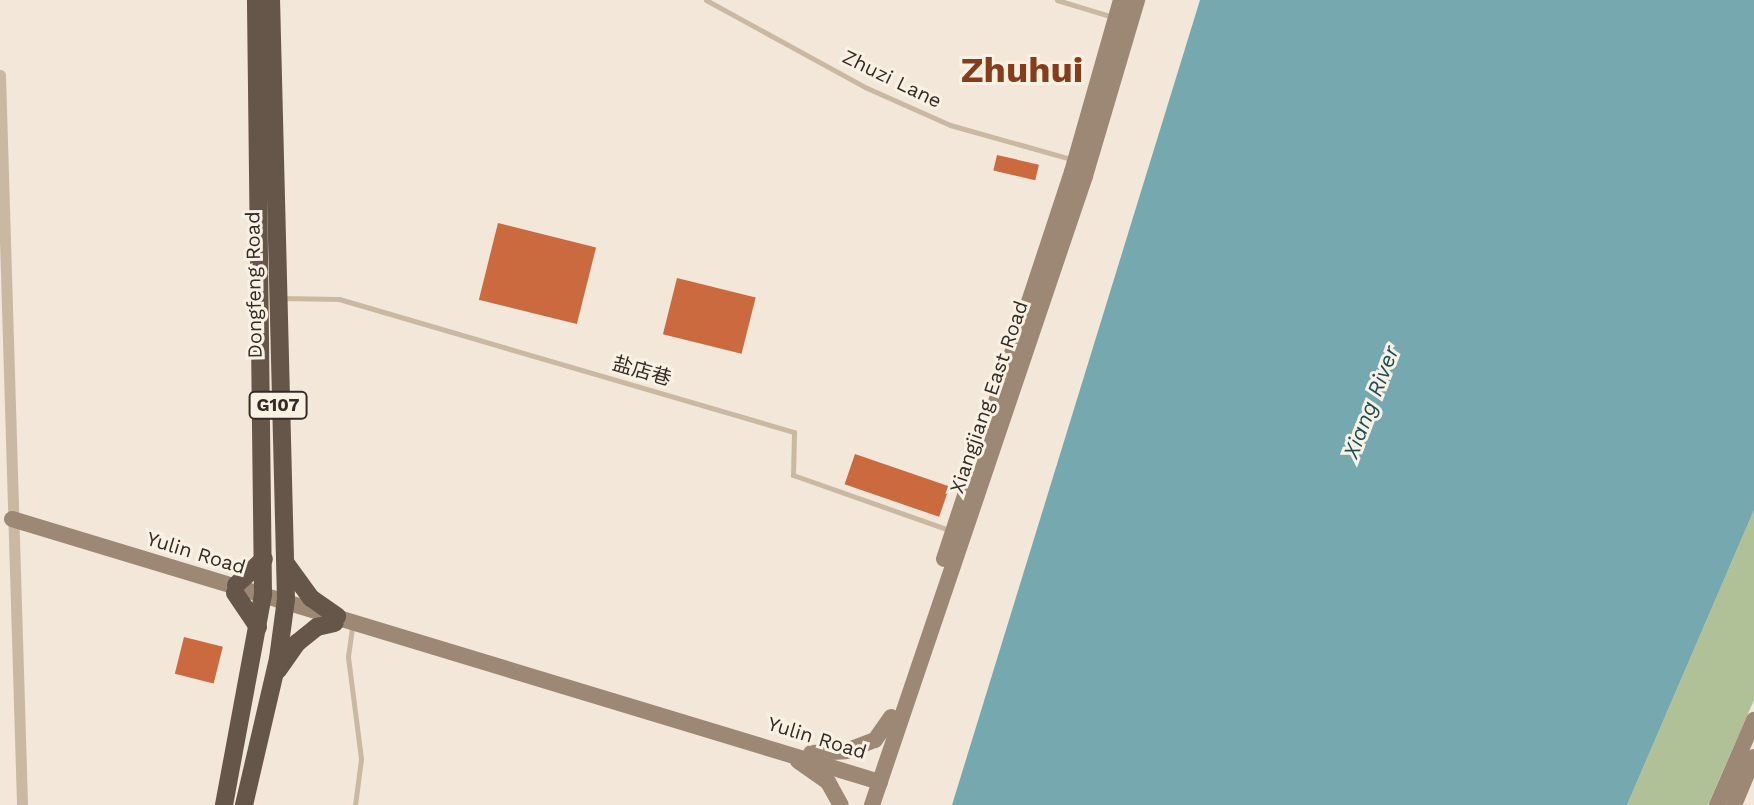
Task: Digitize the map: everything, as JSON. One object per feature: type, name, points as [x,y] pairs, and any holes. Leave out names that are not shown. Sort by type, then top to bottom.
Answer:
[{"type":"highway","name":"Dongfeng Road","points":[[224,805],[263,598],[256,0]]},
{"type":"highway","name":"Dongfeng Road","points":[[244,805],[274,676],[285,604],[271,0]]},
{"type":"highway","points":[[258,627],[235,589],[264,559]]},
{"type":"highway","points":[[284,560],[299,586],[341,622]]},
{"type":"highway","points":[[274,676],[297,643],[317,627],[341,622]]},
{"type":"main road","name":"Xiangjiang East Road","points":[[872,805],[874,780],[891,717],[1075,161],[1121,0]]},
{"type":"main road","name":"Xiangjiang East Road","points":[[862,805],[874,780],[1085,176],[1137,0]]},
{"type":"main road","name":"Yulin Road","points":[[12,523],[874,780]]},
{"type":"main road","points":[[798,757],[846,751],[875,740],[891,717]]},
{"type":"main road","points":[[1717,805],[1754,720]]},
{"type":"main road","points":[[798,757],[828,782],[841,805]]},
{"type":"main road","points":[[1734,805],[1754,757]]},
{"type":"street","points":[[0,75],[22,805]]},
{"type":"lane","name":"Zhuzi Lane","points":[[706,0],[867,88],[950,125],[1075,161]]},
{"type":"lane","points":[[1057,0],[1116,18]]},
{"type":"lane","name":"盐店巷","points":[[276,298],[339,299],[794,432],[793,475],[953,531]]},
{"type":"lane","points":[[341,622],[361,759],[355,805]]},
{"type":"green space","points":[[1754,510],[1754,700],[1708,805],[1627,805]]},
{"type":"water","name":"Xiang River","points":[[1200,0],[1754,0],[1754,510],[1627,805],[952,805]]},
{"type":"building","points":[[997,155],[1039,165],[1035,180],[993,171]]},
{"type":"building","points":[[498,223],[596,247],[577,324],[479,300]]},
{"type":"building","points":[[677,278],[756,298],[742,354],[663,334]]},
{"type":"building","points":[[855,454],[950,487],[939,517],[845,484]]},
{"type":"building","points":[[184,637],[223,647],[214,684],[175,674]]},
{"type":"district","name":"Zhuhui","points":[[1022,71]]}]
